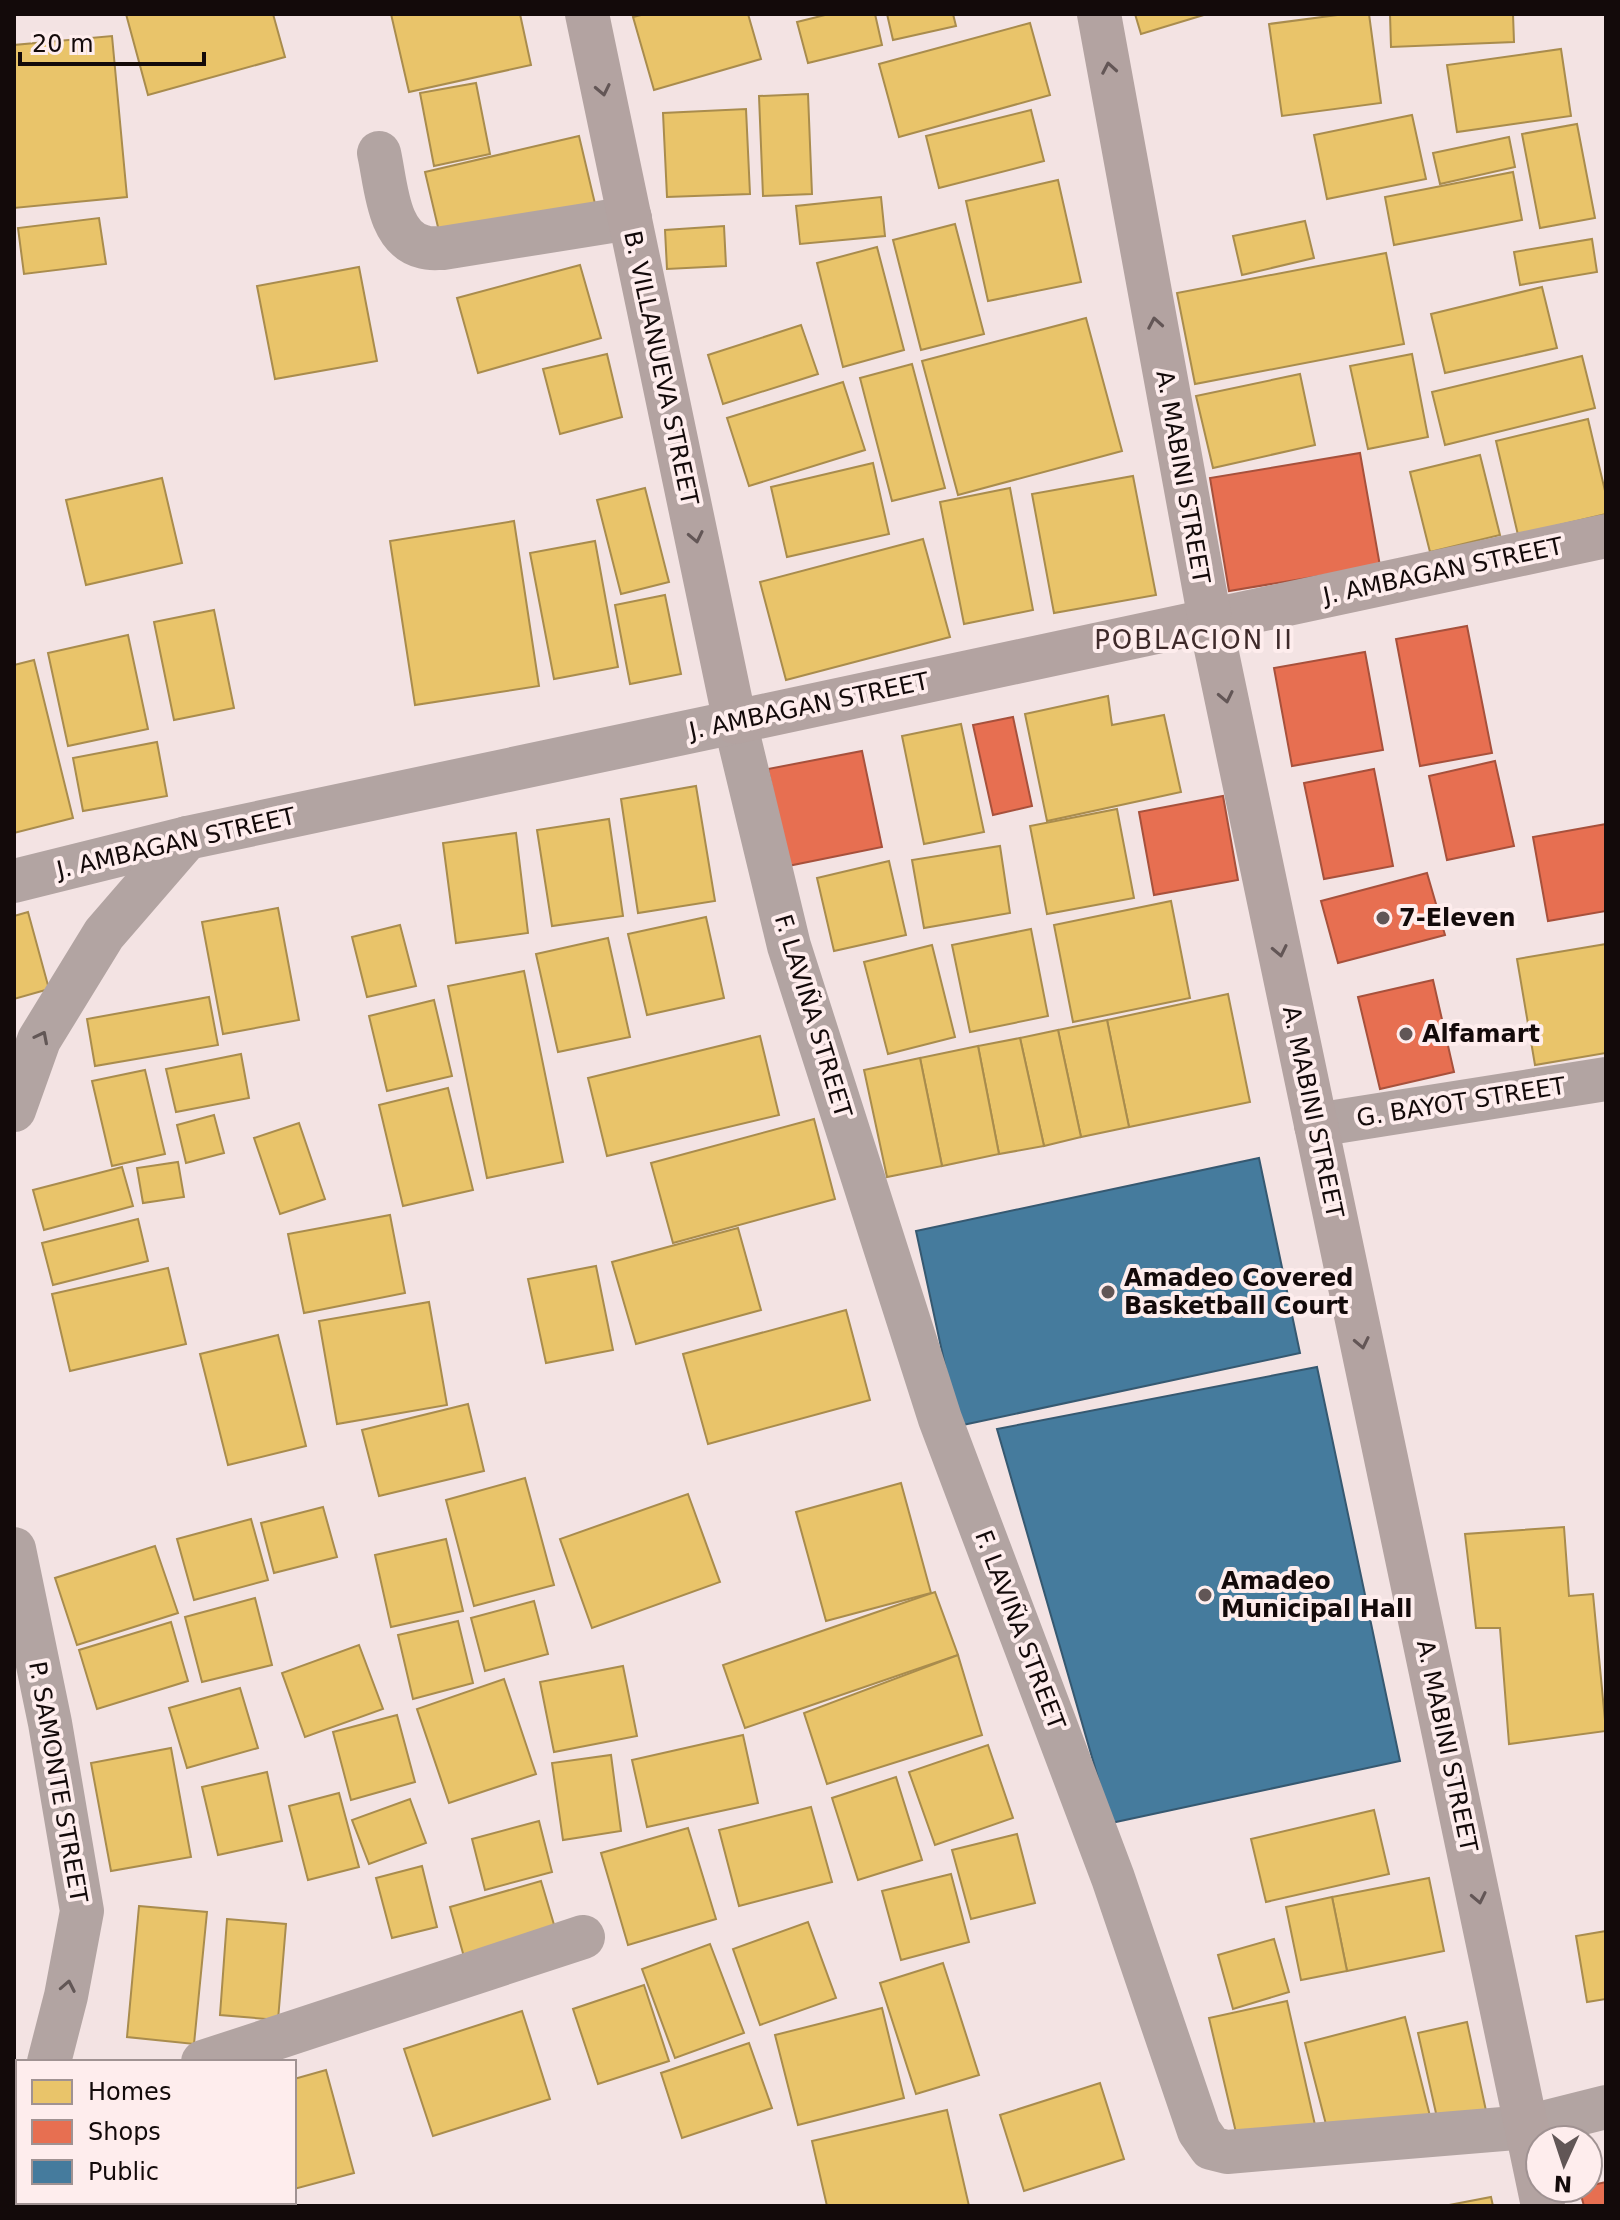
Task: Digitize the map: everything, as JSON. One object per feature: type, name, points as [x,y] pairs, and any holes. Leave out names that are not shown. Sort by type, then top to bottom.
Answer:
[{"type":"main road","name":"B. VILLANUEVA STREET","points":[[587,14],[735,722]]},
{"type":"main road","name":"A. MABINI STREET","points":[[1099,14],[1210,620],[1526,2124]]},
{"type":"main road","name":"J. AMBAGAN STREET","points":[[735,722],[1606,536]]},
{"type":"street","points":[[379,153],[395,223],[404,236],[421,247],[443,248],[630,218]]},
{"type":"street","name":"J. AMBAGAN STREET","points":[[14,881],[187,838],[735,722]]},
{"type":"street","name":"F. LAVIÑA STREET","points":[[735,722],[789,946],[940,1419],[1108,1864],[1199,2131],[1211,2148],[1227,2152],[1524,2127]]},
{"type":"street","points":[[14,1110],[39,1040],[104,934],[187,838]]},
{"type":"street","name":"G. BAYOT STREET","points":[[1316,1125],[1606,1079]]},
{"type":"street","name":"P. SAMONTE STREET","points":[[14,1549],[50,1723],[82,1911],[66,1996],[50,2060]]},
{"type":"street","points":[[209,2060],[583,1937]]},
{"type":"street","name":"F. LAVIÑA STREET","points":[[1539,2124],[1606,2107]]},
{"type":"building: Homes","points":[[126,14],[273,14],[285,57],[148,95]]},
{"type":"building: Homes","points":[[391,14],[520,14],[531,65],[409,92]]},
{"type":"building: Homes","points":[[645,14],[748,14],[761,59],[654,90],[633,17]]},
{"type":"building: Homes","points":[[829,14],[875,14],[882,45],[808,63],[797,22]]},
{"type":"building: Homes","points":[[887,14],[953,14],[956,26],[893,40]]},
{"type":"building: Homes","points":[[1135,14],[1207,14],[1141,34]]},
{"type":"building: Homes","points":[[1369,14],[1381,103],[1282,116],[1269,24]]},
{"type":"building: Homes","points":[[1390,14],[1513,14],[1514,42],[1391,47]]},
{"type":"building: Homes","points":[[1030,23],[1050,95],[899,137],[879,64]]},
{"type":"building: Homes","points":[[112,36],[127,197],[14,208],[14,45]]},
{"type":"building: Homes","points":[[1561,49],[1571,116],[1457,132],[1447,65]]},
{"type":"building: Homes","points":[[476,83],[490,154],[434,166],[420,93]]},
{"type":"building: Homes","points":[[808,94],[812,194],[763,196],[759,96]]},
{"type":"building: Homes","points":[[746,109],[750,194],[667,197],[663,113]]},
{"type":"building: Homes","points":[[1031,110],[1044,161],[939,188],[926,136]]},
{"type":"building: Homes","points":[[1412,115],[1426,179],[1327,199],[1314,135]]},
{"type":"building: Homes","points":[[1577,124],[1595,218],[1540,228],[1522,134]]},
{"type":"building: Homes","points":[[579,136],[596,208],[442,244],[425,172]]},
{"type":"building: Homes","points":[[1509,137],[1515,167],[1440,184],[1433,153]]},
{"type":"building: Homes","points":[[1513,172],[1522,220],[1394,245],[1385,197]]},
{"type":"building: Homes","points":[[1058,180],[1081,282],[988,301],[966,201]]},
{"type":"building: Homes","points":[[881,197],[885,236],[800,244],[796,206]]},
{"type":"building: Homes","points":[[99,218],[106,264],[24,274],[18,228]]},
{"type":"building: Homes","points":[[1305,221],[1314,258],[1242,275],[1233,236]]},
{"type":"building: Homes","points":[[955,224],[984,334],[921,350],[893,240]]},
{"type":"building: Homes","points":[[724,226],[726,266],[667,269],[665,230]]},
{"type":"building: Homes","points":[[1592,239],[1597,272],[1520,285],[1514,252]]},
{"type":"building: Homes","points":[[877,247],[904,350],[843,367],[817,263]]},
{"type":"building: Homes","points":[[1386,253],[1404,344],[1195,384],[1177,293]]},
{"type":"building: Homes","points":[[580,265],[601,338],[478,373],[457,298]]},
{"type":"building: Homes","points":[[359,267],[377,361],[275,379],[257,286]]},
{"type":"building: Homes","points":[[1542,287],[1557,348],[1445,373],[1431,314]]},
{"type":"building: Homes","points":[[1086,318],[1122,451],[958,495],[922,361]]},
{"type":"building: Homes","points":[[801,325],[818,374],[723,404],[708,355]]},
{"type":"building: Homes","points":[[607,354],[622,417],[560,434],[543,369]]},
{"type":"building: Homes","points":[[1412,354],[1428,437],[1368,449],[1350,366]]},
{"type":"building: Homes","points":[[1582,356],[1595,408],[1445,445],[1432,392]]},
{"type":"building: Homes","points":[[912,364],[945,488],[892,501],[860,378]]},
{"type":"building: Homes","points":[[1300,374],[1315,445],[1213,468],[1196,396]]},
{"type":"building: Homes","points":[[843,382],[865,450],[749,486],[727,418]]},
{"type":"building: Homes","points":[[1588,419],[1606,495],[1606,514],[1518,535],[1496,441]]},
{"type":"building: Homes","points":[[1480,455],[1500,535],[1430,552],[1410,472]]},
{"type":"building: Homes","points":[[873,463],[889,534],[787,557],[771,487]]},
{"type":"building: Homes","points":[[1133,476],[1156,595],[1054,613],[1032,494]]},
{"type":"building: Homes","points":[[162,478],[182,563],[86,585],[66,500]]},
{"type":"building: Homes","points":[[645,488],[669,582],[621,594],[597,500]]},
{"type":"building: Homes","points":[[1010,488],[1033,610],[964,624],[940,502]]},
{"type":"building: Homes","points":[[514,521],[539,686],[415,705],[390,541]]},
{"type":"building: Homes","points":[[923,539],[950,637],[786,680],[760,582]]},
{"type":"building: Homes","points":[[595,541],[618,667],[554,679],[530,553]]},
{"type":"building: Homes","points":[[665,595],[681,674],[630,684],[615,605]]},
{"type":"building: Homes","points":[[214,610],[234,708],[174,720],[154,622]]},
{"type":"building: Homes","points":[[128,635],[148,729],[68,746],[48,653]]},
{"type":"building: Homes","points":[[34,660],[73,818],[14,833],[14,665]]},
{"type":"building: Homes","points":[[1108,696],[1112,725],[1164,715],[1181,792],[1047,821],[1025,714]]},
{"type":"building: Homes","points":[[961,724],[984,832],[924,844],[902,736]]},
{"type":"building: Homes","points":[[157,742],[167,796],[83,811],[73,758]]},
{"type":"building: Homes","points":[[696,786],[715,901],[638,913],[621,799]]},
{"type":"building: Homes","points":[[1117,809],[1134,898],[1047,914],[1030,826]]},
{"type":"building: Homes","points":[[609,819],[623,916],[552,926],[537,830]]},
{"type":"building: Homes","points":[[516,833],[528,933],[456,943],[443,843]]},
{"type":"building: Homes","points":[[1000,846],[1010,913],[924,928],[912,860]]},
{"type":"building: Homes","points":[[889,861],[906,935],[834,951],[817,878]]},
{"type":"building: Homes","points":[[1171,901],[1190,998],[1073,1022],[1054,925]]},
{"type":"building: Homes","points":[[278,908],[299,1020],[223,1034],[202,922]]},
{"type":"building: Homes","points":[[28,912],[49,989],[14,999],[14,916]]},
{"type":"building: Homes","points":[[706,917],[724,998],[647,1015],[628,934]]},
{"type":"building: Homes","points":[[400,925],[416,986],[367,997],[352,937]]},
{"type":"building: Homes","points":[[1031,929],[1048,1016],[970,1032],[952,945]]},
{"type":"building: Homes","points":[[608,938],[630,1037],[558,1052],[536,954]]},
{"type":"building: Homes","points":[[1606,944],[1606,1053],[1535,1065],[1517,959]]},
{"type":"building: Homes","points":[[932,945],[955,1037],[888,1054],[864,962]]},
{"type":"building: Homes","points":[[524,971],[563,1162],[487,1178],[448,986]]},
{"type":"building: Homes","points":[[1228,994],[1250,1102],[1129,1127],[1107,1020]]},
{"type":"building: Homes","points":[[209,997],[218,1045],[95,1066],[87,1019]]},
{"type":"building: Homes","points":[[434,1000],[452,1076],[387,1091],[369,1016]]},
{"type":"building: Homes","points":[[1107,1020],[1129,1127],[1081,1137],[1058,1030]]},
{"type":"building: Homes","points":[[1058,1030],[1081,1137],[1044,1146],[1020,1038]]},
{"type":"building: Homes","points":[[760,1036],[779,1115],[607,1156],[588,1078]]},
{"type":"building: Homes","points":[[1020,1038],[1044,1146],[999,1154],[978,1046]]},
{"type":"building: Homes","points":[[978,1046],[999,1154],[942,1166],[920,1058]]},
{"type":"building: Homes","points":[[241,1054],[249,1098],[176,1112],[166,1069]]},
{"type":"building: Homes","points":[[920,1058],[942,1166],[887,1177],[864,1070]]},
{"type":"building: Homes","points":[[145,1070],[165,1154],[112,1166],[92,1081]]},
{"type":"building: Homes","points":[[448,1088],[473,1190],[403,1206],[379,1105]]},
{"type":"building: Homes","points":[[214,1115],[224,1153],[186,1163],[177,1125]]},
{"type":"building: Homes","points":[[814,1119],[835,1199],[673,1243],[651,1163]]},
{"type":"building: Homes","points":[[299,1123],[325,1199],[280,1214],[254,1138]]},
{"type":"building: Homes","points":[[178,1162],[184,1197],[143,1203],[137,1168]]},
{"type":"building: Homes","points":[[122,1167],[133,1206],[44,1230],[33,1190]]},
{"type":"building: Homes","points":[[390,1215],[405,1293],[304,1313],[288,1234]]},
{"type":"building: Homes","points":[[138,1219],[148,1261],[53,1285],[42,1243]]},
{"type":"building: Homes","points":[[738,1228],[761,1310],[636,1344],[612,1262]]},
{"type":"building: Homes","points":[[596,1266],[613,1350],[546,1363],[528,1279]]},
{"type":"building: Homes","points":[[168,1268],[186,1344],[70,1371],[52,1294]]},
{"type":"building: Homes","points":[[429,1302],[447,1405],[337,1424],[319,1321]]},
{"type":"building: Homes","points":[[846,1310],[870,1400],[708,1444],[683,1354]]},
{"type":"building: Homes","points":[[278,1335],[306,1446],[228,1465],[200,1354]]},
{"type":"building: Homes","points":[[468,1404],[484,1471],[379,1496],[362,1430]]},
{"type":"building: Homes","points":[[525,1478],[554,1585],[474,1606],[446,1500]]},
{"type":"building: Homes","points":[[901,1483],[931,1593],[826,1621],[796,1512]]},
{"type":"building: Homes","points":[[688,1494],[720,1582],[592,1628],[560,1539]]},
{"type":"building: Homes","points":[[323,1507],[337,1557],[274,1573],[261,1523]]},
{"type":"building: Homes","points":[[251,1519],[268,1580],[194,1600],[177,1539]]},
{"type":"building: Homes","points":[[1564,1527],[1569,1596],[1593,1594],[1606,1731],[1509,1744],[1500,1628],[1476,1628],[1465,1534]]},
{"type":"building: Homes","points":[[446,1539],[463,1611],[391,1627],[375,1555]]},
{"type":"building: Homes","points":[[155,1546],[178,1613],[77,1645],[55,1578]]},
{"type":"building: Homes","points":[[935,1592],[958,1655],[745,1728],[723,1665]]},
{"type":"building: Homes","points":[[255,1598],[272,1665],[202,1682],[185,1617]]},
{"type":"building: Homes","points":[[534,1601],[548,1654],[485,1671],[471,1618]]},
{"type":"building: Homes","points":[[458,1621],[473,1683],[413,1699],[398,1635]]},
{"type":"building: Homes","points":[[171,1622],[188,1681],[97,1709],[79,1650]]},
{"type":"building: Homes","points":[[359,1645],[383,1709],[305,1737],[282,1673]]},
{"type":"building: Homes","points":[[958,1655],[982,1735],[827,1784],[804,1713]]},
{"type":"building: Homes","points":[[623,1666],[637,1736],[554,1752],[540,1682]]},
{"type":"building: Homes","points":[[504,1679],[536,1774],[449,1803],[417,1709]]},
{"type":"building: Homes","points":[[240,1688],[258,1748],[187,1768],[169,1708]]},
{"type":"building: Homes","points":[[397,1715],[415,1782],[351,1800],[333,1732]]},
{"type":"building: Homes","points":[[743,1735],[758,1803],[647,1827],[632,1760]]},
{"type":"building: Homes","points":[[988,1745],[1013,1818],[935,1845],[909,1772]]},
{"type":"building: Homes","points":[[171,1748],[191,1857],[111,1871],[91,1763]]},
{"type":"building: Homes","points":[[611,1755],[621,1831],[563,1840],[552,1763]]},
{"type":"building: Homes","points":[[267,1772],[282,1841],[218,1855],[202,1787]]},
{"type":"building: Homes","points":[[896,1777],[922,1860],[858,1880],[832,1798]]},
{"type":"building: Homes","points":[[339,1793],[359,1867],[308,1880],[289,1806]]},
{"type":"building: Homes","points":[[410,1799],[426,1843],[369,1864],[352,1820]]},
{"type":"building: Homes","points":[[811,1807],[832,1882],[739,1906],[719,1830]]},
{"type":"building: Homes","points":[[1374,1810],[1389,1874],[1266,1902],[1251,1839]]},
{"type":"building: Homes","points":[[539,1821],[552,1872],[485,1890],[472,1839]]},
{"type":"building: Homes","points":[[688,1828],[716,1919],[628,1945],[601,1853]]},
{"type":"building: Homes","points":[[1017,1834],[1035,1903],[971,1919],[952,1850]]},
{"type":"building: Homes","points":[[422,1866],[437,1927],[392,1938],[376,1878]]},
{"type":"building: Homes","points":[[951,1874],[969,1942],[901,1960],[882,1891]]},
{"type":"building: Homes","points":[[1429,1878],[1444,1951],[1347,1971],[1332,1897]]},
{"type":"building: Homes","points":[[541,1881],[558,1938],[466,1964],[450,1907]]},
{"type":"building: Homes","points":[[1332,1897],[1347,1971],[1301,1980],[1286,1907]]},
{"type":"building: Homes","points":[[139,1906],[207,1912],[194,2044],[127,2037]]},
{"type":"building: Homes","points":[[227,1919],[286,1924],[278,2020],[220,2015]]},
{"type":"building: Homes","points":[[808,1922],[836,1998],[760,2025],[733,1949]]},
{"type":"building: Homes","points":[[1606,1931],[1606,1999],[1587,2002],[1576,1936]]},
{"type":"building: Homes","points":[[1274,1939],[1289,1992],[1233,2009],[1218,1955]]},
{"type":"building: Homes","points":[[710,1944],[744,2033],[675,2058],[642,1969]]},
{"type":"building: Homes","points":[[943,1963],[979,2075],[916,2094],[880,1983]]},
{"type":"building: Homes","points":[[644,1985],[669,2061],[598,2084],[573,2009]]},
{"type":"building: Homes","points":[[1287,2001],[1315,2125],[1238,2141],[1209,2018]]},
{"type":"building: Homes","points":[[882,2008],[904,2098],[798,2125],[775,2035]]},
{"type":"building: Homes","points":[[522,2011],[550,2099],[433,2136],[404,2049]]},
{"type":"building: Homes","points":[[1405,2017],[1430,2116],[1330,2140],[1305,2043]]},
{"type":"building: Homes","points":[[1467,2022],[1488,2120],[1440,2131],[1418,2033]]},
{"type":"building: Homes","points":[[749,2043],[772,2108],[682,2138],[661,2073]]},
{"type":"building: Homes","points":[[326,2070],[354,2173],[296,2188],[296,2078]]},
{"type":"building: Homes","points":[[1100,2083],[1124,2159],[1024,2191],[1000,2115]]},
{"type":"building: Homes","points":[[947,2110],[969,2206],[827,2206],[812,2141]]},
{"type":"building: Homes","points":[[1491,2197],[1493,2206],[1444,2206]]},
{"type":"building: Shops","points":[[1360,453],[1380,566],[1229,591],[1210,478]]},
{"type":"building: Shops","points":[[1467,626],[1492,753],[1420,766],[1396,639]]},
{"type":"building: Shops","points":[[1365,652],[1383,750],[1292,766],[1274,668]]},
{"type":"building: Shops","points":[[1013,717],[1032,806],[993,815],[973,725]]},
{"type":"building: Shops","points":[[862,751],[882,847],[788,866],[768,769]]},
{"type":"building: Shops","points":[[1495,761],[1514,846],[1447,860],[1429,776]]},
{"type":"building: Shops","points":[[1374,769],[1393,866],[1324,879],[1304,783]]},
{"type":"building: Shops","points":[[1223,796],[1238,880],[1154,895],[1139,812]]},
{"type":"building: Shops","points":[[1606,824],[1606,911],[1548,921],[1533,837]]},
{"type":"building: Shops","name":"7-Eleven","points":[[1427,873],[1445,935],[1338,963],[1321,901]]},
{"type":"building: Shops","name":"Alfamart","points":[[1433,980],[1454,1072],[1380,1089],[1358,997]]},
{"type":"building: Shops","points":[[1604,2182],[1606,2206],[1584,2206],[1604,2204]]},
{"type":"building: Public","name":"Amadeo Covered Basketball Court","points":[[1259,1158],[1300,1353],[958,1426],[916,1231]]},
{"type":"building: Public","name":"Amadeo Municipal Hall","points":[[1317,1367],[1400,1761],[1111,1823],[997,1429]]},
{"type":"place","name":"7-Eleven","points":[[1383,918]]},
{"type":"place","name":"Alfamart","points":[[1406,1034]]},
{"type":"place","name":"Amadeo Covered Basketball Court","points":[[1108,1292]]},
{"type":"place","name":"Amadeo Municipal Hall","points":[[1205,1595]]},
{"type":"district","name":"POBLACION II","points":[[1194,640]]}]
